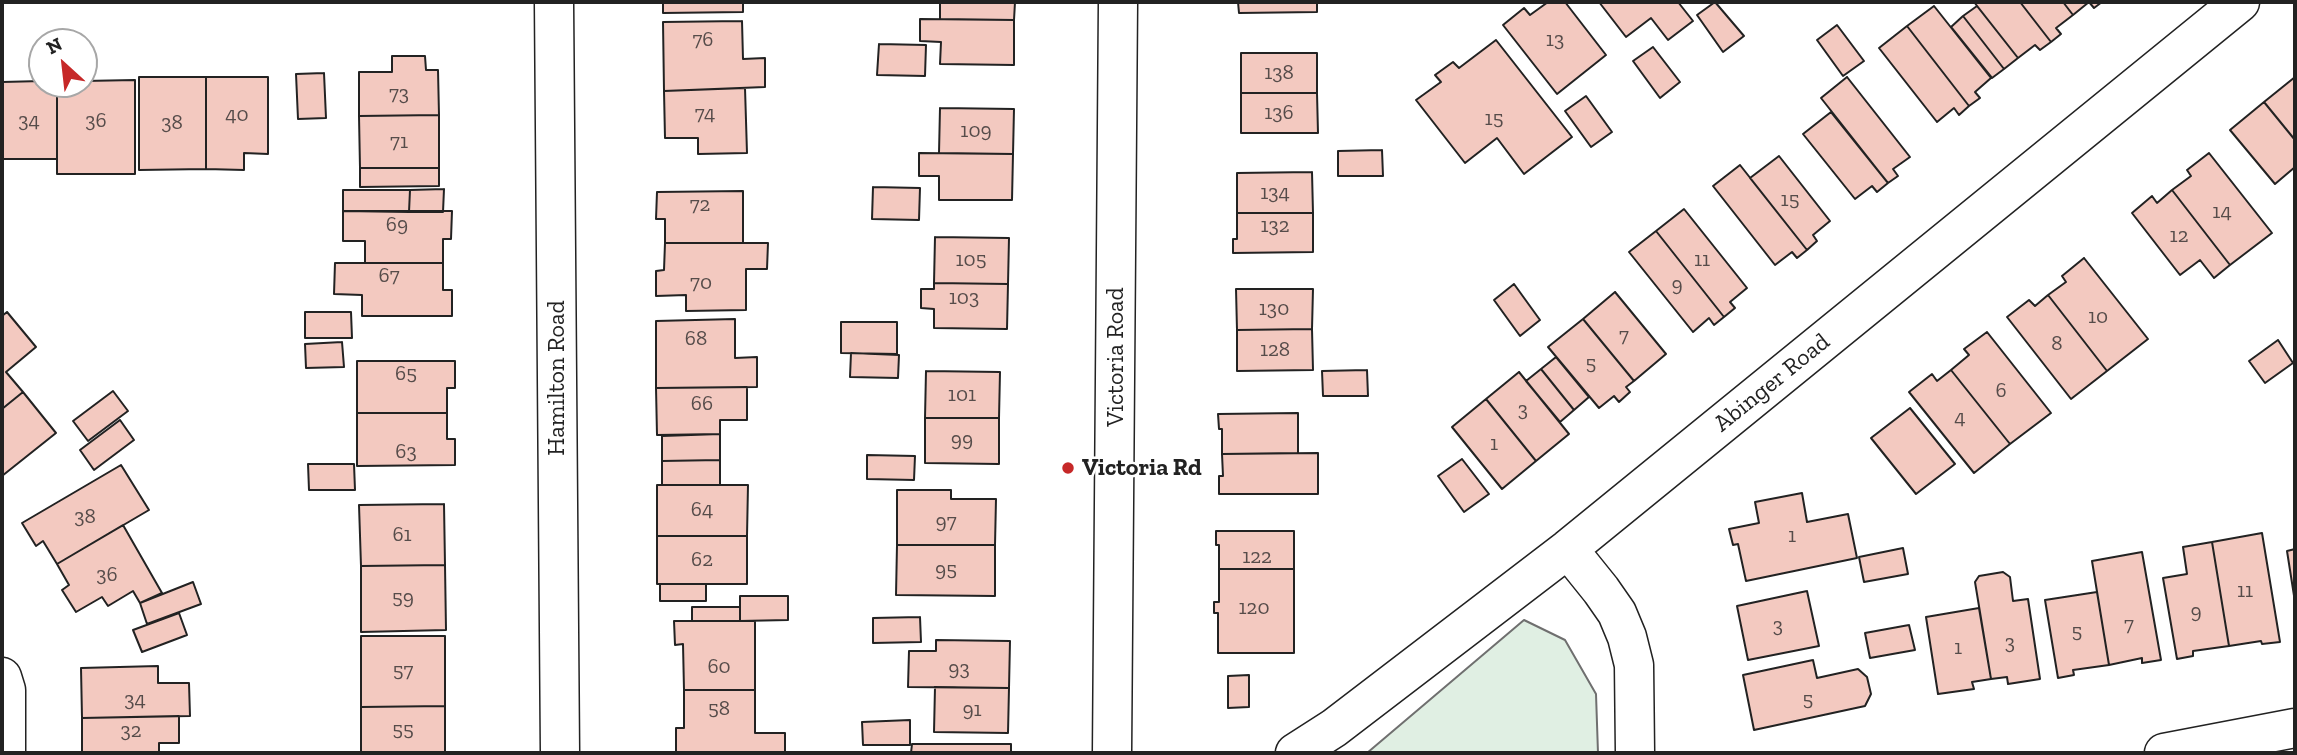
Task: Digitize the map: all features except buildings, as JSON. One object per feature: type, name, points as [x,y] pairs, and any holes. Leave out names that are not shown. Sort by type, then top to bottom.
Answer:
[{"type":"street","name":"Hamilton Road","points":[[554,2],[560,753]]},
{"type":"street","name":"Victoria Road","points":[[1112,753],[1118,2]]},
{"type":"street","name":"Abinger Road","points":[[1295,753],[1334,728],[1568,549],[2240,2]]},
{"type":"street","points":[[1568,549],[1617,613],[1627,637],[1634,665],[1635,753]]},
{"type":"street","points":[[2,677],[6,691],[6,753]]},
{"type":"street","points":[[2164,753],[2295,728]]},
{"type":"green space","points":[[1524,620],[1565,640],[1596,694],[1598,753],[1367,753]]},
{"type":"place","name":"Victoria Rd","points":[[1068,468]]}]
